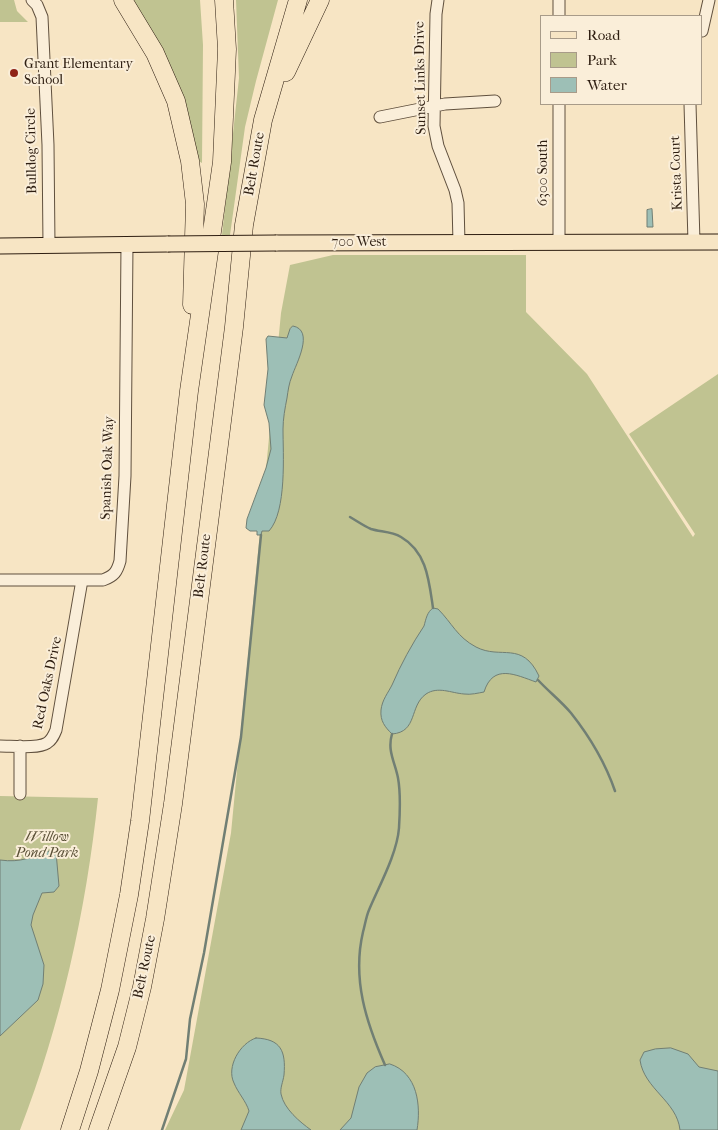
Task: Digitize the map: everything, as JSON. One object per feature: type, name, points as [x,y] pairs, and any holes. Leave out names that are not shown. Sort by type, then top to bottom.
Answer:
[{"type":"highway","points":[[123,0],[155,53],[176,101],[190,161],[195,204],[189,391]]},
{"type":"highway","points":[[70,1130],[89,1071],[110,990],[129,895],[140,821],[189,391],[222,162],[227,49],[224,0]]},
{"type":"highway","name":"Belt Route","points":[[98,1130],[127,1047],[156,919],[234,327],[244,225],[263,120],[298,0]]},
{"type":"highway","points":[[263,120],[320,0]]},
{"type":"main road","name":"700 West","points":[[0,246],[718,242]]},
{"type":"street","name":"Bulldog Circle","points":[[32,0],[42,17],[48,145],[49,245]]},
{"type":"street","name":"Sunset Links Drive","points":[[438,0],[436,14],[434,126],[438,146],[455,190],[458,204],[459,243]]},
{"type":"street","points":[[559,0],[559,15]]},
{"type":"street","points":[[703,27],[709,0]]},
{"type":"street","points":[[380,117],[445,104],[495,101]]},
{"type":"street","name":"6300 South","points":[[559,105],[559,243]]},
{"type":"street","name":"Krista Court","points":[[690,105],[694,242]]},
{"type":"street","name":"Spanish Oak Way","points":[[0,580],[103,580],[116,574],[120,561],[125,476],[127,244]]},
{"type":"street","name":"Red Oaks Drive","points":[[0,746],[46,744],[53,738],[56,730],[82,580]]},
{"type":"street","points":[[20,746],[20,794]]},
{"type":"green space","points":[[0,0],[14,0],[17,11],[28,22],[0,22]]},
{"type":"green space","points":[[130,0],[200,0],[203,45],[202,163],[197,160]]},
{"type":"green space","points":[[236,0],[278,0],[245,127],[230,235],[222,235],[239,78]]},
{"type":"green space","points":[[333,255],[526,255],[526,312],[587,374],[693,537],[695,534],[629,434],[718,374],[718,1130],[165,1130],[184,1090],[231,833],[281,313],[290,265]]},
{"type":"green space","name":"Willow Pond Park","points":[[0,796],[98,798],[87,883],[70,967],[48,1049],[20,1130],[0,1130]]},
{"type":"water","points":[[652,209],[653,227],[647,227],[647,210]]},
{"type":"water","points":[[293,326],[303,334],[303,340],[300,356],[289,384],[284,413],[283,482],[279,510],[275,522],[269,531],[262,531],[261,535],[257,535],[257,531],[250,531],[246,528],[247,519],[271,449],[269,423],[264,405],[268,369],[266,339],[268,336],[287,338]]},
{"type":"water","points":[[433,608],[438,609],[469,643],[485,651],[518,654],[526,658],[539,676],[536,682],[513,674],[499,674],[488,683],[484,692],[474,694],[435,690],[426,694],[421,699],[406,729],[392,734],[382,721],[381,710],[383,703],[399,669]]},
{"type":"water","points":[[52,850],[56,852],[59,886],[54,892],[42,893],[31,925],[44,965],[43,984],[38,1000],[0,1036],[0,860],[20,860]]},
{"type":"water","points":[[256,1038],[271,1041],[283,1053],[284,1075],[281,1094],[283,1100],[293,1115],[311,1130],[241,1130],[249,1111],[232,1077],[233,1063],[240,1050]]},
{"type":"water","points":[[671,1048],[688,1054],[699,1067],[718,1071],[718,1130],[680,1130],[678,1120],[673,1111],[648,1079],[640,1060],[644,1052]]},
{"type":"water","points":[[390,1064],[399,1068],[407,1075],[416,1091],[418,1101],[417,1130],[340,1130],[351,1118],[359,1087],[367,1073],[375,1067]]},
{"type":"waterway","points":[[350,517],[371,529],[397,535],[410,543],[425,568],[433,608]]},
{"type":"waterway","points":[[162,1130],[186,1059],[190,1019],[204,953],[241,737],[261,535]]},
{"type":"waterway","points":[[538,680],[571,713],[584,731],[602,760],[615,791]]},
{"type":"waterway","points":[[385,1065],[367,1016],[360,983],[359,967],[360,949],[367,915],[398,838],[400,790],[390,746],[392,734]]},
{"type":"place","name":"Grant Elementary School","points":[[14,73]]}]
